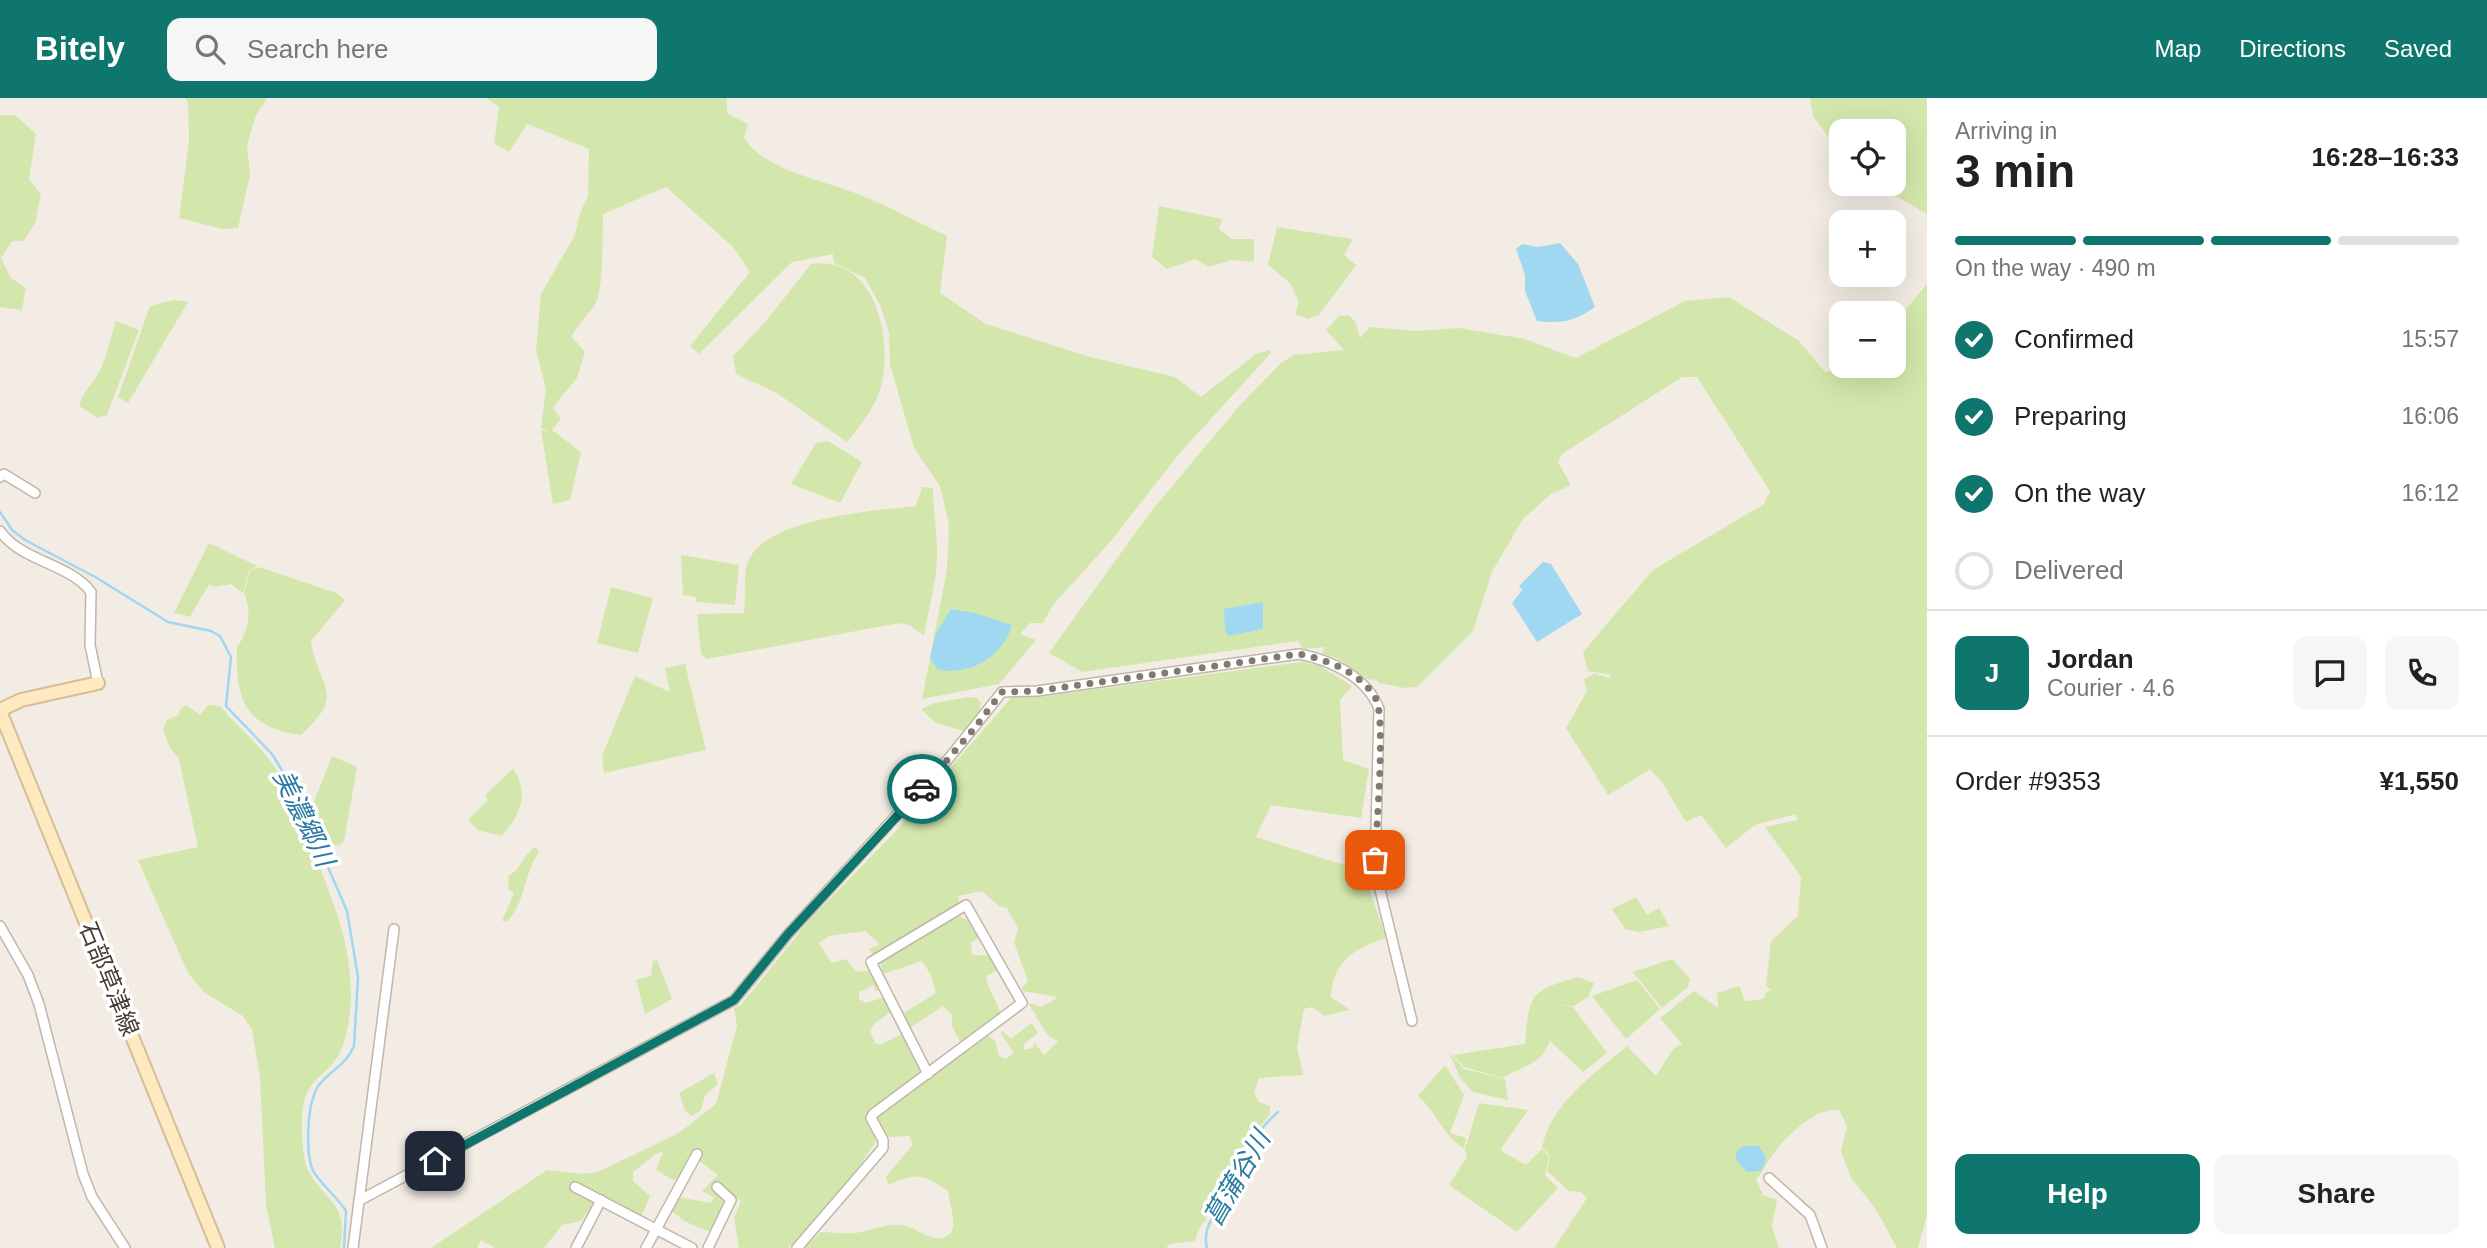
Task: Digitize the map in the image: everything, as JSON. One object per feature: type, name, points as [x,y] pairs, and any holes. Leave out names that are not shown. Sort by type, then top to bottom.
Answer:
[{"type":"main road","points":[[0,711],[21,700],[98,683]]},
{"type":"main road","name":"石部草津線","points":[[0,711],[218,1248]]},
{"type":"street","points":[[0,477],[4,474],[35,493]]},
{"type":"street","points":[[0,531],[16,547],[95,591],[89,633],[98,683]]},
{"type":"street","points":[[362,1199],[734,1000],[788,934],[966,739],[1002,692],[1037,691],[1299,654],[1327,660],[1360,683],[1376,698],[1379,709],[1375,869],[1412,1021]]},
{"type":"street","points":[[797,1248],[883,1148],[883,1140],[871,1118],[873,1114],[928,1074],[1022,1003],[966,905],[871,962],[928,1074]]},
{"type":"street","points":[[0,926],[28,975],[39,1004],[83,1174],[98,1206],[125,1248]]},
{"type":"street","points":[[353,1248],[362,1199],[394,929]]},
{"type":"street","points":[[646,1248],[697,1154]]},
{"type":"street","points":[[1769,1178],[1810,1215],[1822,1248]]},
{"type":"street","points":[[575,1187],[692,1248]]},
{"type":"street","points":[[708,1248],[731,1200],[717,1187]]},
{"type":"street","points":[[576,1248],[601,1200]]},
{"type":"green space","points":[[185,98],[267,98],[256,115],[247,145],[250,175],[238,228],[222,229],[179,218],[189,141],[188,102]]},
{"type":"green space","points":[[487,98],[727,98],[727,113],[748,124],[744,137],[764,158],[795,173],[858,194],[947,236],[940,293],[986,324],[1090,357],[1175,377],[1201,397],[1256,354],[1269,350],[1271,353],[1179,454],[1110,542],[1053,605],[1043,623],[1030,623],[1020,634],[1036,640],[999,684],[922,699],[947,569],[949,524],[940,486],[914,448],[890,364],[889,332],[880,305],[865,278],[834,263],[833,254],[792,262],[699,354],[690,346],[750,272],[733,247],[666,187],[603,214],[602,267],[598,297],[572,337],[585,352],[577,378],[553,407],[561,419],[552,430],[581,452],[570,500],[553,504],[541,430],[550,431],[541,428],[546,389],[536,350],[541,294],[575,235],[580,213],[588,196],[589,149],[527,124],[509,152],[494,144],[499,107]]},
{"type":"green space","points":[[1810,98],[1927,98],[1927,214],[1896,196],[1906,196],[1906,119],[1829,119],[1829,138],[1813,116]]},
{"type":"green space","points":[[0,115],[15,115],[36,134],[29,179],[41,194],[35,224],[23,241],[12,241],[1,258],[11,278],[26,288],[22,310],[0,307]]},
{"type":"green space","points":[[1159,206],[1222,219],[1219,229],[1232,239],[1254,239],[1254,262],[1232,260],[1209,267],[1195,259],[1167,269],[1152,257]]},
{"type":"green space","points":[[1277,227],[1353,239],[1344,255],[1356,265],[1320,314],[1308,319],[1295,314],[1299,303],[1291,284],[1268,265]]},
{"type":"green space","points":[[811,264],[832,264],[849,271],[863,283],[880,318],[885,358],[881,386],[870,412],[847,442],[775,392],[736,374],[733,356],[767,320]]},
{"type":"green space","points":[[1927,284],[1927,1215],[1918,1248],[1897,1248],[1875,1208],[1851,1178],[1841,1151],[1847,1126],[1839,1110],[1830,1110],[1811,1118],[1793,1132],[1777,1148],[1756,1179],[1763,1195],[1777,1200],[1772,1226],[1779,1248],[1554,1248],[1587,1198],[1581,1192],[1569,1191],[1547,1171],[1550,1155],[1542,1148],[1554,1117],[1564,1103],[1627,1046],[1656,1076],[1674,1048],[1682,1044],[1660,1018],[1694,991],[1718,1008],[1717,993],[1739,986],[1745,1001],[1764,999],[1766,992],[1771,990],[1766,986],[1771,941],[1798,916],[1801,877],[1765,827],[1797,820],[1796,814],[1755,825],[1726,848],[1701,815],[1686,822],[1662,782],[1650,769],[1608,795],[1566,728],[1587,691],[1584,679],[1595,673],[1608,678],[1612,675],[1588,671],[1583,652],[1653,570],[1764,504],[1770,491],[1697,377],[1682,377],[1562,454],[1558,462],[1571,485],[1551,494],[1523,519],[1492,572],[1473,631],[1417,687],[1405,688],[1379,683],[1376,679],[1369,680],[1336,658],[1322,653],[1325,647],[1303,649],[1298,641],[1082,672],[1049,653],[1149,514],[1241,404],[1281,363],[1294,355],[1344,350],[1326,330],[1339,316],[1349,315],[1356,323],[1360,338],[1370,327],[1417,331],[1459,328],[1525,339],[1576,358],[1685,301],[1729,297],[1799,341],[1825,372],[1829,371],[1829,378],[1906,378],[1906,309]]},
{"type":"green space","points":[[174,300],[188,302],[128,403],[118,397],[150,306]]},
{"type":"green space","points":[[116,321],[139,330],[107,415],[98,418],[79,406],[101,369]]},
{"type":"green space","points":[[828,441],[862,462],[840,503],[791,484],[816,443]]},
{"type":"green space","points":[[922,487],[933,488],[937,550],[935,578],[924,636],[911,626],[899,623],[707,659],[701,654],[697,614],[744,613],[747,564],[757,548],[774,536],[822,519],[916,506]]},
{"type":"green space","points":[[209,543],[257,566],[249,571],[243,593],[231,584],[215,587],[209,584],[190,617],[174,613]]},
{"type":"green space","points":[[681,555],[739,565],[735,605],[696,602],[696,597],[683,595]]},
{"type":"green space","points":[[259,567],[336,593],[345,600],[311,641],[327,699],[315,721],[301,735],[267,726],[256,718],[247,708],[238,682],[237,647],[248,621],[244,593],[250,571]]},
{"type":"green space","points":[[611,587],[653,598],[638,653],[597,643]]},
{"type":"green space","points":[[1301,662],[1319,665],[1352,686],[1340,700],[1343,760],[1369,769],[1361,818],[1271,805],[1256,837],[1363,871],[1386,937],[1356,952],[1336,973],[1331,997],[1350,1010],[1324,1016],[1312,1007],[1304,1009],[1297,1047],[1303,1075],[1259,1078],[1254,1093],[1259,1102],[1270,1106],[1270,1114],[1246,1144],[1229,1184],[1199,1229],[1195,1241],[1170,1244],[1166,1248],[804,1248],[821,1232],[854,1233],[883,1226],[902,1225],[933,1238],[945,1237],[951,1233],[953,1219],[948,1191],[920,1177],[907,1178],[889,1185],[886,1177],[913,1144],[909,1136],[890,1137],[881,1134],[847,1184],[789,1248],[739,1248],[734,1218],[741,1201],[717,1184],[728,1200],[712,1233],[684,1221],[671,1210],[677,1197],[711,1203],[714,1197],[702,1191],[718,1175],[698,1160],[681,1178],[673,1180],[656,1170],[663,1152],[656,1154],[633,1172],[633,1181],[650,1196],[641,1217],[595,1201],[581,1221],[562,1225],[544,1248],[495,1248],[481,1240],[477,1248],[431,1248],[547,1170],[584,1174],[598,1172],[679,1133],[716,1104],[737,1026],[734,1008],[741,1005],[812,917],[893,834],[1011,698],[1046,696]],"holes":[[[982,891],[999,906],[1007,908],[1018,928],[1014,942],[1028,981],[1022,987],[1023,991],[1058,997],[1042,1007],[1028,1003],[1049,1037],[1058,1041],[1044,1055],[1034,1042],[1033,1048],[1023,1050],[1025,1043],[1038,1033],[1031,1023],[1011,1039],[1003,1031],[1001,1034],[1014,1053],[1006,1059],[999,1056],[995,1041],[988,1036],[927,1079],[898,1018],[895,1020],[901,1034],[881,1045],[875,1043],[870,1031],[874,1024],[892,1011],[885,997],[866,1003],[859,999],[859,992],[873,985],[876,991],[884,991],[873,970],[856,972],[846,959],[832,963],[819,943],[829,936],[865,931],[880,944],[869,949],[874,956],[888,954],[880,962],[883,974],[922,961],[931,975],[936,993],[904,1013],[910,1028],[943,1006],[952,1015],[952,1026],[962,1045],[1001,1016],[986,976],[998,970],[990,955],[972,955],[971,942],[981,937],[972,922],[961,917],[958,896]]]},
{"type":"green space","points":[[685,664],[706,750],[604,773],[602,756],[635,676],[670,692],[665,668]]},
{"type":"green space","points":[[977,698],[981,703],[980,710],[963,731],[936,723],[921,709],[934,703]]},
{"type":"green space","points":[[186,705],[200,715],[208,705],[220,706],[273,765],[288,791],[344,936],[349,962],[350,1015],[339,1055],[306,1096],[302,1128],[308,1170],[339,1212],[342,1233],[340,1248],[275,1248],[266,1205],[260,1077],[252,1030],[243,1016],[205,993],[188,973],[138,860],[198,847],[179,759],[170,748],[163,729],[167,720],[179,715],[180,709]]},
{"type":"green space","points":[[332,756],[357,767],[344,841],[340,845],[330,845],[312,807]]},
{"type":"green space","points":[[513,769],[521,787],[518,813],[501,836],[478,830],[468,820],[488,800],[485,795]]},
{"type":"green space","points":[[535,847],[539,852],[514,913],[508,921],[502,921],[514,893],[508,889],[509,875]]},
{"type":"green space","points":[[1636,897],[1647,915],[1659,908],[1669,926],[1639,932],[1625,929],[1612,909]]},
{"type":"green space","points":[[1672,959],[1690,979],[1688,987],[1662,1008],[1633,972]]},
{"type":"green space","points":[[657,960],[672,999],[645,1014],[636,980],[651,976],[653,961]]},
{"type":"green space","points":[[1578,977],[1594,983],[1588,997],[1574,1006],[1558,1005],[1573,1007],[1607,1053],[1583,1072],[1550,1041],[1537,1060],[1502,1078],[1464,1067],[1453,1055],[1525,1044],[1528,1015],[1535,997],[1550,986]]},
{"type":"green space","points":[[1637,980],[1660,1009],[1626,1039],[1592,996]]},
{"type":"green space","points":[[1449,1052],[1464,1069],[1505,1079],[1508,1100],[1473,1092],[1460,1078]]},
{"type":"green space","points":[[1445,1065],[1464,1095],[1450,1133],[1466,1138],[1464,1149],[1450,1137],[1418,1096]]},
{"type":"green space","points":[[714,1073],[718,1084],[705,1095],[701,1110],[692,1116],[685,1110],[679,1093]]},
{"type":"green space","points":[[1479,1103],[1528,1110],[1501,1149],[1503,1152],[1526,1165],[1542,1149],[1549,1156],[1545,1175],[1558,1188],[1517,1232],[1449,1185],[1467,1157],[1465,1149]]},
{"type":"water","points":[[1560,243],[1578,264],[1595,307],[1568,320],[1537,321],[1525,291],[1525,275],[1516,249],[1522,244],[1538,247]]},
{"type":"water","points":[[1543,562],[1551,564],[1582,614],[1537,642],[1512,603],[1522,590],[1519,586]]},
{"type":"water","points":[[1263,602],[1263,629],[1229,636],[1225,631],[1224,609]]},
{"type":"water","points":[[951,609],[975,613],[1012,625],[1001,646],[983,662],[961,670],[937,669],[930,658],[936,633]]},
{"type":"water","points":[[1743,1146],[1758,1146],[1766,1158],[1761,1171],[1747,1172],[1736,1160],[1736,1152]]},
{"type":"waterway","name":"美濃郷川","points":[[0,512],[12,530],[25,540],[97,578],[168,622],[211,631],[220,636],[231,657],[226,706],[272,754],[298,798],[347,911],[358,977],[354,1046],[347,1058],[319,1085],[312,1103],[308,1129],[309,1155],[315,1174],[346,1211],[344,1248]]},
{"type":"waterway","points":[[20,969],[27,985]]},
{"type":"waterway","name":"菖蒲谷川","points":[[1207,1248],[1207,1229],[1211,1221],[1239,1182],[1257,1137],[1278,1112]]},
{"type":"waterway","points":[[96,1212],[114,1238]]},
{"type":"way so far","points":[[922,789],[1002,692],[1037,691],[1299,654],[1327,660],[1376,698],[1381,722],[1375,860]]},
{"type":"route","points":[[435,1161],[734,1000],[788,934],[922,789]]}]
